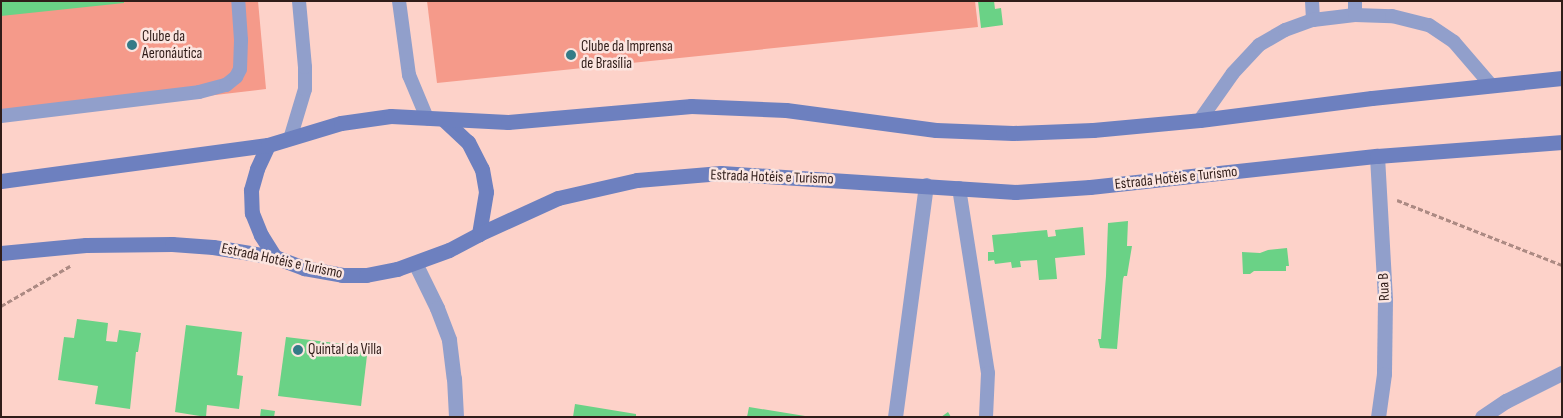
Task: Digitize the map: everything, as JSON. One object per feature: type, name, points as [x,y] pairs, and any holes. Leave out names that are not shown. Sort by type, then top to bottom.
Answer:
[{"type":"main road","points":[[1,181],[268,146],[366,118],[391,116],[508,122],[691,106],[786,110],[936,130],[1013,133],[1093,130],[1200,120],[1562,78]]},
{"type":"main road","points":[[444,119],[468,142],[482,168],[486,192],[479,234]]},
{"type":"main road","name":"Estrada Hotéis e Turismo","points":[[1,253],[86,245],[172,244],[213,247],[275,257],[304,268],[342,275],[366,275],[397,270],[449,250],[479,234],[558,198],[638,180],[720,173],[1015,192],[1090,188],[1377,156],[1562,142]]},
{"type":"main road","points":[[268,146],[257,169],[251,190],[252,213],[261,235],[275,257]]},
{"type":"street","name":"Rua B","points":[[1377,156],[1385,300],[1384,374],[1378,417]]},
{"type":"street","points":[[895,417],[926,185]]},
{"type":"street","points":[[415,263],[437,308],[448,340],[454,378],[456,417]]},
{"type":"street","points":[[1482,417],[1506,401],[1562,374]]},
{"type":"lane","points":[[1,116],[199,92],[226,85],[236,77],[240,69],[241,40],[238,1]]},
{"type":"lane","points":[[290,139],[305,89],[299,1]]},
{"type":"lane","points":[[399,1],[409,75],[427,118]]},
{"type":"lane","points":[[1312,1],[1313,20]]},
{"type":"lane","points":[[1200,120],[1233,73],[1259,45],[1285,30],[1355,8],[1429,25],[1454,42],[1490,85]]},
{"type":"lane","points":[[959,188],[988,372],[986,417]]},
{"type":"path","points":[[1378,192],[1562,265]]},
{"type":"path","points":[[1,306],[75,264]]},
{"type":"shaded area","name":"Clube da Aeronáutica","points":[[1,1],[258,1],[266,89],[1,120]]},
{"type":"shaded area","name":"Clube da Imprensa de Brasília","points":[[427,1],[975,1],[978,27],[437,83]]},
{"type":"building","points":[[1,1],[124,1],[124,3],[1,16]]},
{"type":"building","points":[[978,1],[994,1],[995,9],[1001,8],[1003,25],[981,28]]},
{"type":"building","points":[[1128,221],[1127,246],[1132,246],[1127,276],[1124,276],[1123,279],[1117,349],[1100,348],[1098,339],[1101,339],[1108,223]]},
{"type":"building","points":[[1083,227],[1085,255],[1055,258],[1057,279],[1039,280],[1037,260],[1020,261],[1021,267],[1012,268],[1011,262],[995,264],[994,260],[988,261],[988,252],[994,252],[992,235],[1047,230],[1048,237],[1056,236],[1055,230]]},
{"type":"building","points":[[1287,248],[1289,266],[1286,266],[1286,271],[1254,271],[1250,274],[1243,274],[1242,252],[1260,253]]},
{"type":"building","points":[[77,319],[108,323],[106,341],[117,342],[119,330],[141,333],[138,352],[136,352],[130,409],[95,404],[98,386],[58,380],[64,337],[74,338]]},
{"type":"building","points":[[186,325],[242,332],[237,375],[243,376],[239,409],[207,405],[206,417],[175,412]]},
{"type":"building","points":[[286,337],[368,347],[361,406],[278,396]]},
{"type":"building","points":[[575,404],[636,414],[636,417],[573,417]]},
{"type":"building","points":[[749,407],[805,416],[805,417],[747,417]]},
{"type":"building","points":[[261,409],[275,411],[274,417],[260,417]]},
{"type":"building","points":[[948,412],[951,417],[941,417]]},
{"type":"place","name":"Clube da Aeronáutica","points":[[132,45]]},
{"type":"place","name":"Clube da Imprensa de Brasília","points":[[571,55]]},
{"type":"place","name":"Quintal da Villa","points":[[298,350]]}]
